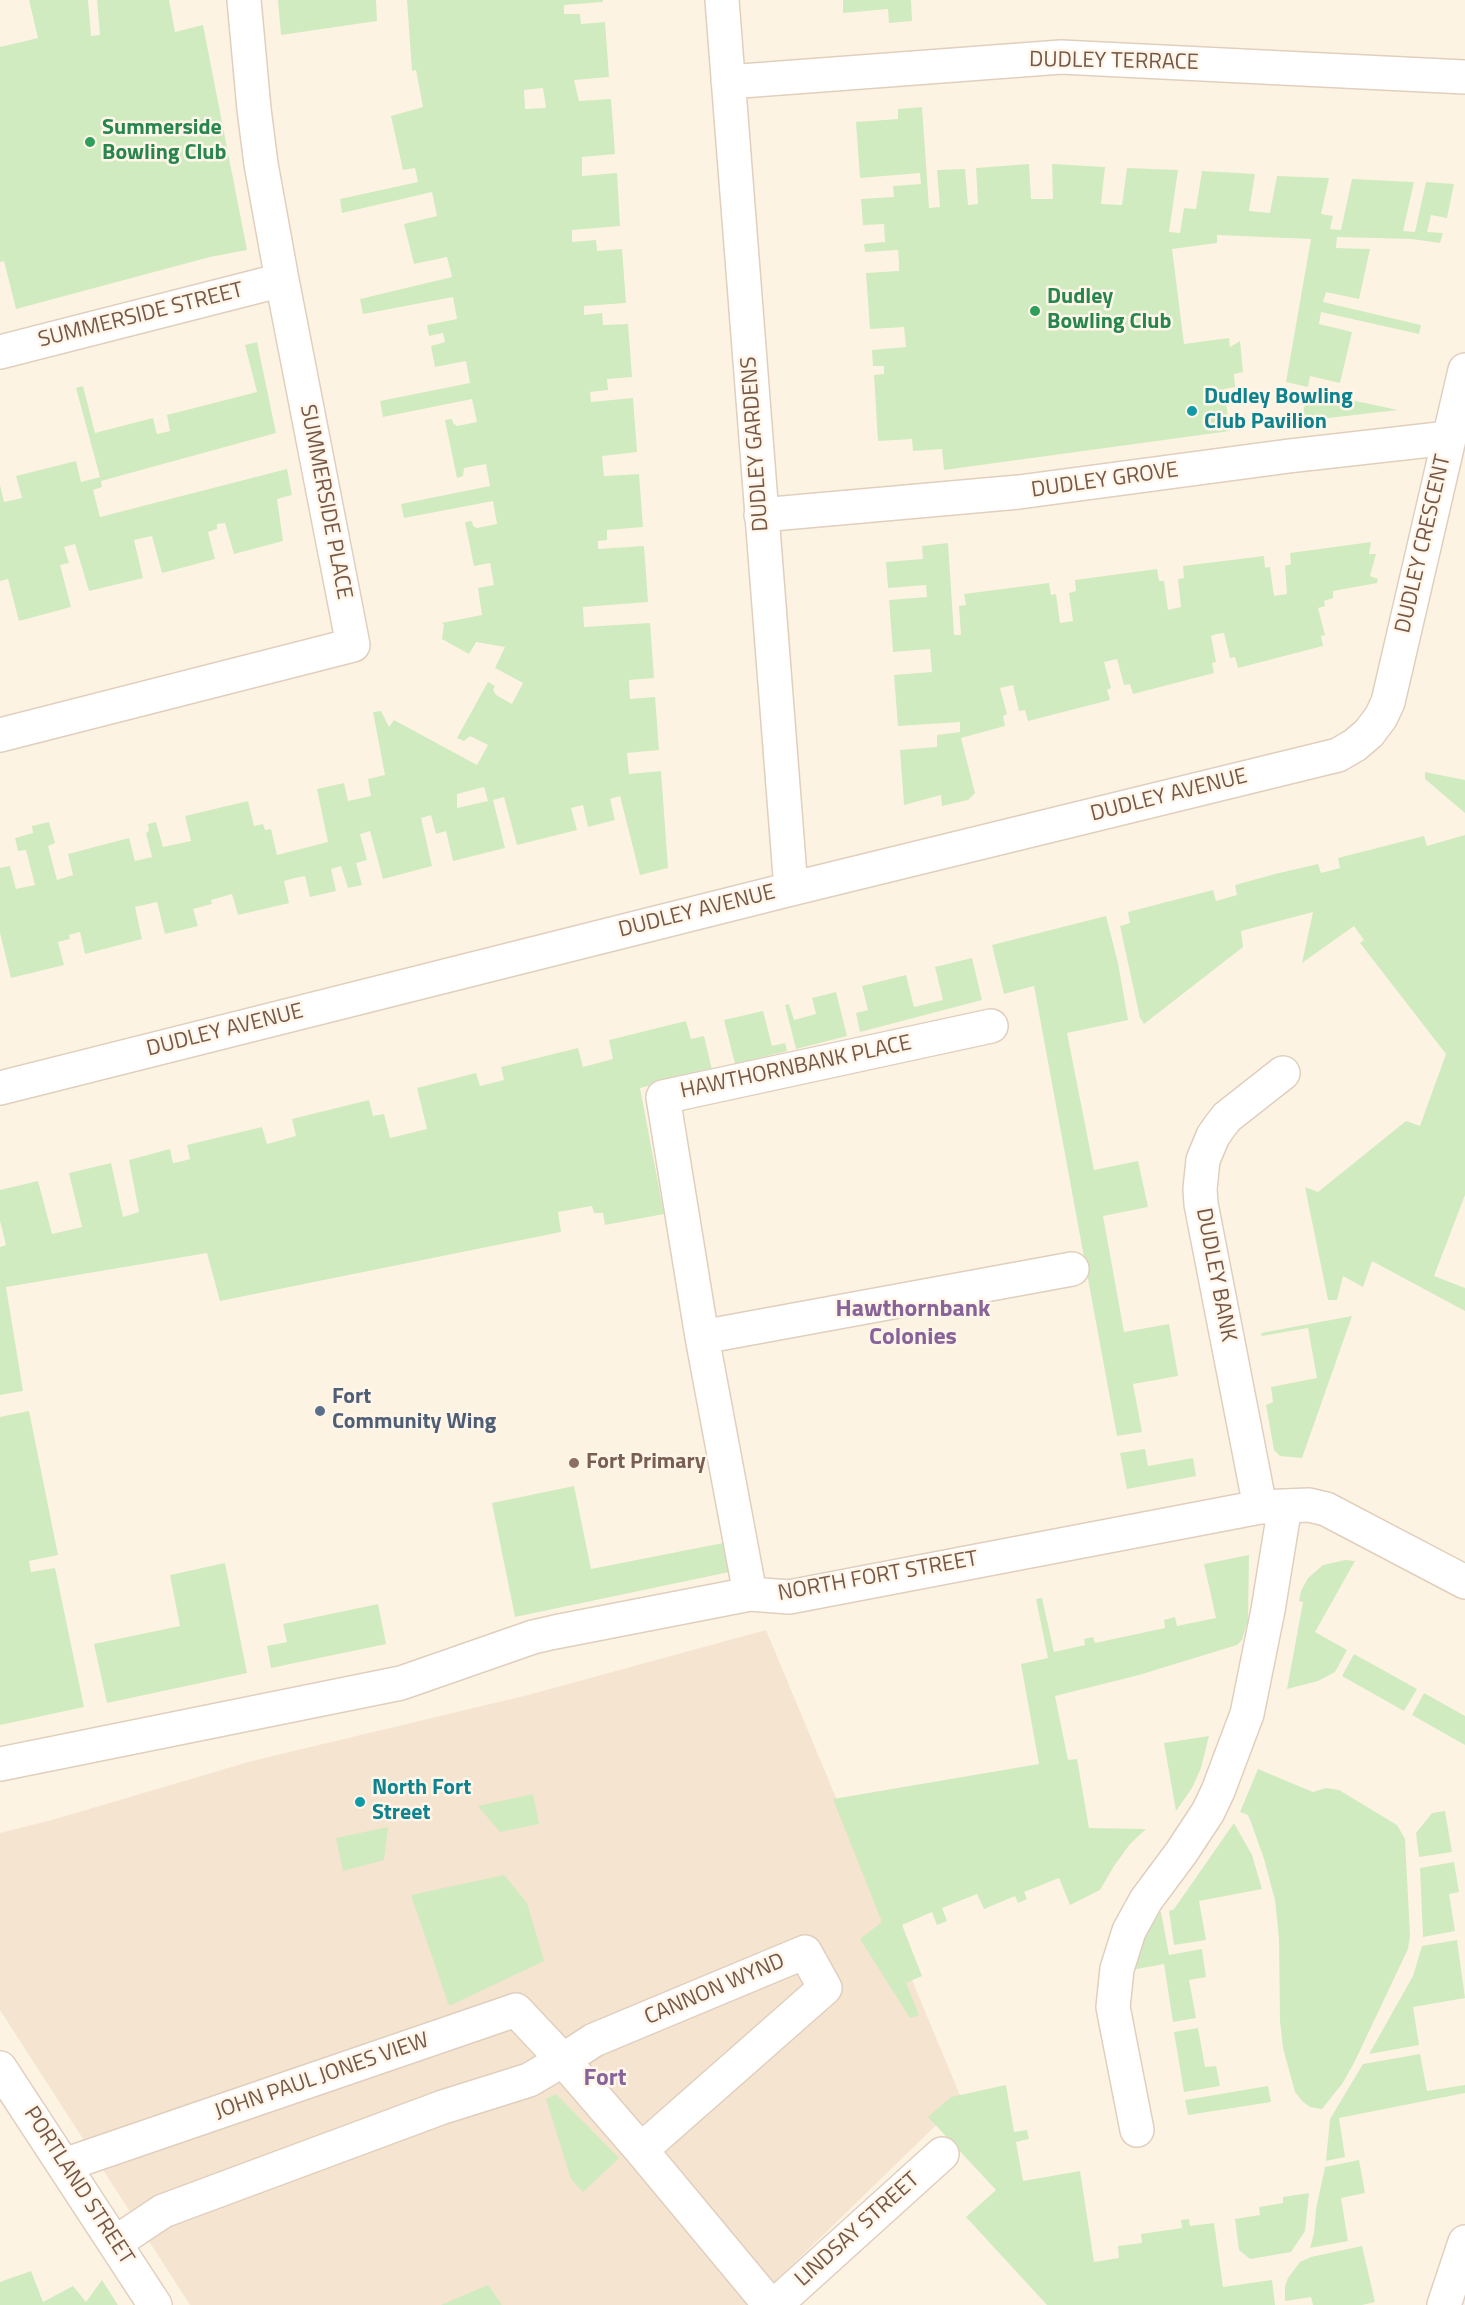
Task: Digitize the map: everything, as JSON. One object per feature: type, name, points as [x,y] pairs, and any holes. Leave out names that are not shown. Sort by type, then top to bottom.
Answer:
[{"type":"street","name":"SUMMERSIDE PLACE","points":[[0,735],[353,645],[282,280],[254,109],[244,0]]},
{"type":"street","name":"DUDLEY GARDENS","points":[[722,0],[791,889]]},
{"type":"street","name":"DUDLEY TERRACE","points":[[728,82],[1060,57],[1465,77]]},
{"type":"street","name":"SUMMERSIDE STREET","points":[[0,352],[282,280]]},
{"type":"street","name":"DUDLEY CRESCENT","points":[[1381,717],[1388,702],[1465,370]]},
{"type":"street","name":"DUDLEY GROVE","points":[[761,515],[1019,492],[1289,456],[1448,438]]},
{"type":"street","name":"DUDLEY AVENUE","points":[[0,1088],[791,889],[1338,755],[1369,733],[1381,717]]},
{"type":"street","name":"HAWTHORNBANK PLACE","points":[[750,1594],[702,1337],[663,1097],[991,1026]]},
{"type":"street","name":"DUDLEY BANK","points":[[1272,1506],[1201,1204],[1200,1189],[1203,1160],[1220,1126],[1227,1117],[1283,1073]]},
{"type":"street","points":[[702,1337],[1072,1269]]},
{"type":"street","name":"NORTH FORT STREET","points":[[0,1764],[401,1683],[533,1637],[750,1594],[789,1597],[1272,1506],[1309,1505],[1326,1509],[1465,1582]]},
{"type":"street","points":[[1137,2130],[1113,2007],[1118,1968],[1129,1931],[1146,1900],[1181,1854],[1208,1812],[1247,1714],[1268,1610],[1272,1506]]},
{"type":"street","name":"CANNON WYND","points":[[563,2060],[594,2040],[805,1952],[825,1988],[641,2150]]},
{"type":"street","name":"JOHN PAUL JONES VIEW","points":[[64,2165],[516,2010],[641,2150],[770,2305]]},
{"type":"street","points":[[115,2243],[163,2211],[443,2107],[529,2080],[563,2060]]},
{"type":"street","name":"PORTLAND STREET","points":[[0,2068],[155,2305]]},
{"type":"street","name":"LINDSAY STREET","points":[[775,2305],[942,2154]]},
{"type":"street","points":[[1444,2305],[1465,2242]]},
{"type":"shaded area","points":[[766,1630],[962,2100],[751,2305],[502,2305],[498,2301],[486,2305],[190,2305],[0,2010],[0,1833],[252,1761],[528,1695]]},
{"type":"green space","name":"Summerside Bowling Club","points":[[29,0],[88,0],[91,36],[100,35],[97,0],[169,0],[175,32],[203,25],[247,250],[210,257],[16,309],[4,261],[0,262],[0,47],[38,38]]},
{"type":"green space","points":[[278,0],[376,0],[377,21],[281,35]]},
{"type":"green space","points":[[407,0],[603,0],[603,2],[564,5],[564,14],[580,14],[581,24],[605,22],[609,77],[574,80],[579,101],[611,99],[615,154],[582,157],[582,176],[617,173],[620,226],[572,230],[572,242],[596,240],[597,251],[622,249],[626,303],[584,306],[584,315],[602,313],[603,325],[628,324],[632,377],[607,379],[608,390],[590,392],[591,402],[633,398],[637,452],[602,456],[604,476],[639,474],[643,527],[607,530],[607,540],[598,541],[598,549],[644,546],[648,602],[583,607],[584,627],[650,623],[654,678],[629,680],[630,699],[655,697],[659,750],[627,753],[629,774],[661,771],[668,868],[640,875],[620,796],[610,799],[615,820],[588,827],[583,805],[571,808],[577,830],[517,845],[504,797],[493,800],[505,848],[453,861],[446,831],[436,834],[431,815],[421,818],[432,866],[383,879],[370,831],[360,834],[367,860],[356,863],[362,885],[348,888],[341,866],[331,869],[336,891],[310,897],[305,876],[295,878],[284,881],[289,903],[238,915],[232,894],[211,900],[212,904],[193,909],[198,926],[165,934],[157,902],[135,907],[142,939],[85,954],[80,932],[69,935],[70,939],[58,942],[64,965],[11,978],[0,933],[0,868],[10,866],[16,889],[35,885],[26,850],[18,851],[15,838],[33,833],[32,826],[49,822],[55,843],[48,846],[57,880],[73,875],[68,854],[129,838],[135,861],[152,857],[146,833],[149,831],[148,824],[156,822],[163,847],[191,841],[185,816],[248,801],[254,826],[263,824],[265,830],[271,829],[277,855],[328,842],[317,789],[344,783],[348,801],[371,796],[368,779],[385,775],[373,712],[381,711],[389,727],[394,720],[477,765],[488,745],[470,736],[464,741],[457,738],[488,682],[495,686],[493,690],[496,695],[512,704],[523,683],[495,668],[505,647],[476,642],[469,654],[442,639],[444,624],[441,623],[482,615],[478,588],[494,585],[490,563],[474,566],[465,522],[472,521],[473,526],[477,528],[497,524],[493,501],[404,518],[401,504],[490,486],[486,464],[464,468],[463,476],[457,478],[445,420],[452,419],[457,426],[477,422],[472,399],[383,417],[380,401],[470,383],[466,361],[435,367],[431,346],[445,342],[443,333],[429,336],[427,325],[457,319],[453,297],[363,314],[360,299],[452,277],[447,257],[414,264],[404,224],[437,216],[432,192],[342,213],[340,199],[418,182],[415,168],[403,170],[391,116],[423,107],[416,70],[412,71]],"holes":[[[543,88],[546,108],[525,109],[524,90]],[[484,787],[488,801],[457,808],[457,794]]]},
{"type":"green space","points":[[843,0],[911,0],[912,21],[889,23],[888,9],[843,13]]},
{"type":"green space","points":[[922,107],[929,208],[940,207],[937,170],[965,169],[968,205],[978,204],[976,168],[1029,164],[1031,199],[1053,199],[1052,164],[1105,167],[1101,204],[1122,205],[1127,168],[1178,170],[1169,232],[1180,233],[1184,208],[1196,209],[1202,171],[1255,174],[1249,211],[1270,213],[1277,176],[1329,178],[1321,214],[1333,216],[1330,229],[1341,230],[1352,179],[1414,182],[1403,231],[1415,232],[1426,182],[1454,184],[1447,218],[1431,215],[1427,232],[1443,233],[1440,243],[1412,239],[1337,237],[1336,248],[1370,249],[1359,299],[1326,292],[1323,302],[1421,325],[1419,334],[1321,312],[1319,324],[1352,332],[1340,383],[1310,376],[1308,387],[1286,382],[1311,239],[1217,235],[1217,243],[1172,249],[1184,344],[1229,338],[1230,347],[1240,341],[1243,372],[1234,374],[1235,387],[1224,389],[1230,431],[944,470],[942,449],[913,451],[912,439],[878,441],[874,375],[884,374],[884,366],[873,366],[872,350],[906,347],[904,327],[870,329],[866,273],[899,271],[899,261],[898,250],[865,252],[864,244],[885,242],[884,224],[863,225],[861,199],[894,197],[893,186],[921,184],[920,173],[860,178],[856,122],[898,119],[898,109]]},
{"type":"green space","points":[[257,342],[276,433],[101,481],[102,487],[93,490],[100,517],[287,469],[292,495],[277,499],[283,541],[234,554],[225,523],[217,524],[217,529],[208,532],[215,559],[162,573],[152,536],[134,540],[143,578],[89,591],[75,544],[64,547],[69,563],[60,565],[71,607],[19,621],[8,579],[0,581],[0,485],[4,502],[22,498],[16,476],[76,461],[81,482],[100,477],[76,388],[83,386],[95,433],[153,418],[157,434],[170,431],[167,415],[257,392],[245,345]]},
{"type":"green space","points":[[1307,390],[1337,397],[1398,410],[1302,421]]},
{"type":"green space","points":[[1371,542],[1369,554],[1376,554],[1370,576],[1378,579],[1377,583],[1333,591],[1333,598],[1324,601],[1325,606],[1318,608],[1325,635],[1321,636],[1323,646],[1238,668],[1235,657],[1230,658],[1224,633],[1216,634],[1211,636],[1216,662],[1212,663],[1214,673],[1133,694],[1130,684],[1124,685],[1117,659],[1104,662],[1111,688],[1107,690],[1110,700],[1028,721],[1025,710],[1019,711],[1013,685],[1000,688],[1007,714],[1003,716],[1005,726],[961,738],[975,793],[968,800],[942,806],[941,795],[904,805],[900,750],[937,747],[937,735],[960,732],[960,722],[898,726],[894,675],[932,672],[930,649],[893,652],[889,600],[927,597],[926,585],[888,588],[886,562],[923,559],[922,546],[948,543],[954,635],[961,635],[959,606],[966,605],[964,594],[1049,583],[1051,595],[1056,594],[1060,623],[1073,621],[1069,593],[1076,591],[1075,580],[1157,569],[1159,581],[1164,581],[1168,610],[1181,607],[1178,579],[1184,578],[1183,566],[1264,556],[1265,568],[1270,567],[1274,596],[1287,594],[1285,566],[1291,564],[1290,553]]},
{"type":"green space","points":[[1425,772],[1465,780],[1465,813],[1425,779]]},
{"type":"green space","points":[[1465,835],[1465,1195],[1434,1276],[1465,1288],[1465,1311],[1372,1261],[1363,1287],[1343,1276],[1337,1300],[1328,1300],[1305,1187],[1318,1192],[1406,1121],[1420,1126],[1446,1054],[1360,943],[1364,940],[1354,926],[1302,963],[1313,912],[1241,931],[1243,947],[1144,1024],[1140,1018],[1120,926],[1130,923],[1128,912],[1213,890],[1216,901],[1237,895],[1235,885],[1275,874],[1318,864],[1321,873],[1340,868],[1338,858],[1424,836],[1427,846]]},
{"type":"green space","points":[[1106,916],[1118,963],[1128,1020],[1067,1033],[1094,1170],[1138,1161],[1148,1207],[1103,1216],[1124,1332],[1169,1324],[1178,1376],[1133,1384],[1142,1432],[1117,1436],[1034,986],[1004,994],[992,945]]},
{"type":"green space","points":[[972,958],[982,1000],[860,1032],[856,1013],[868,1010],[862,986],[906,975],[914,1007],[943,1000],[935,967]]},
{"type":"green space","points":[[836,992],[847,1036],[796,1049],[785,1005],[789,1004],[794,1020],[816,1014],[812,998]]},
{"type":"green space","points":[[763,1011],[772,1046],[785,1043],[787,1051],[735,1064],[724,1020]]},
{"type":"green space","points":[[686,1021],[691,1039],[704,1036],[712,1070],[640,1088],[664,1214],[605,1225],[603,1213],[594,1213],[592,1206],[558,1212],[561,1232],[220,1301],[207,1253],[6,1287],[23,1391],[0,1395],[0,1247],[6,1245],[0,1221],[0,1190],[38,1181],[52,1234],[82,1227],[69,1173],[111,1163],[123,1217],[139,1212],[129,1160],[170,1149],[173,1163],[179,1162],[190,1159],[187,1145],[262,1127],[267,1144],[296,1136],[292,1119],[369,1100],[373,1116],[384,1114],[390,1138],[427,1129],[417,1088],[476,1073],[480,1086],[504,1080],[501,1067],[578,1048],[583,1067],[613,1059],[609,1040]]},
{"type":"green space","points":[[1352,1316],[1302,1458],[1280,1456],[1274,1450],[1266,1405],[1273,1402],[1271,1387],[1317,1378],[1308,1328],[1262,1336],[1261,1333]]},
{"type":"green space","points":[[29,1411],[58,1555],[29,1561],[31,1572],[55,1568],[84,1707],[0,1725],[0,1417]]},
{"type":"green space","points":[[1145,1449],[1148,1466],[1193,1458],[1196,1476],[1127,1489],[1120,1453]]},
{"type":"green space","points":[[574,1486],[591,1569],[728,1542],[734,1571],[515,1617],[492,1503]]},
{"type":"green space","points":[[1249,1555],[1248,1620],[1242,1640],[1237,1645],[1139,1675],[1055,1696],[1068,1760],[1077,1759],[1089,1828],[1146,1829],[1130,1844],[1100,1890],[1070,1905],[1059,1878],[1024,1892],[1027,1899],[1018,1903],[1015,1896],[984,1909],[977,1894],[942,1908],[947,1921],[937,1925],[932,1912],[902,1925],[922,1976],[906,1983],[919,2015],[910,2018],[860,1939],[882,1922],[833,1799],[1039,1764],[1021,1664],[1048,1658],[1036,1599],[1042,1598],[1054,1652],[1085,1645],[1084,1639],[1093,1637],[1095,1643],[1165,1628],[1164,1620],[1175,1617],[1177,1626],[1216,1618],[1204,1564]]},
{"type":"green space","points":[[1345,1560],[1355,1561],[1315,1632],[1347,1650],[1335,1672],[1318,1681],[1287,1689],[1303,1602],[1299,1601],[1301,1591],[1308,1578],[1323,1565]]},
{"type":"green space","points":[[225,1563],[247,1673],[107,1703],[94,1644],[180,1626],[170,1575]]},
{"type":"green space","points":[[378,1604],[386,1644],[271,1668],[267,1646],[287,1642],[283,1624]]},
{"type":"green space","points":[[1354,1654],[1417,1689],[1404,1711],[1342,1676]]},
{"type":"green space","points":[[1424,1693],[1465,1716],[1465,1745],[1412,1715]]},
{"type":"green space","points":[[1209,1736],[1201,1768],[1192,1788],[1176,1811],[1164,1743]]},
{"type":"green space","points":[[1258,1769],[1313,1792],[1326,1788],[1339,1790],[1397,1825],[1405,1839],[1410,1935],[1408,1949],[1354,2063],[1342,2084],[1322,2109],[1310,2107],[1295,2092],[1283,2048],[1280,2021],[1279,1939],[1275,1900],[1252,1825],[1248,1815],[1240,1812]]},
{"type":"green space","points":[[533,1794],[539,1824],[500,1832],[478,1806]]},
{"type":"green space","points":[[1445,1811],[1452,1852],[1419,1857],[1416,1833],[1432,1813]]},
{"type":"green space","points":[[1234,1823],[1252,1855],[1262,1889],[1199,1901],[1206,1940],[1174,1945],[1169,1911],[1174,1909]]},
{"type":"green space","points":[[388,1827],[384,1860],[343,1871],[336,1838]]},
{"type":"green space","points":[[1454,1862],[1459,1892],[1449,1894],[1455,1931],[1423,1937],[1420,1868]]},
{"type":"green space","points":[[504,1875],[527,1903],[544,1961],[449,2006],[411,1895]]},
{"type":"green space","points":[[1161,1912],[1169,1955],[1202,1949],[1206,1977],[1189,1980],[1196,2018],[1173,2022],[1164,1964],[1131,1970],[1153,1914]]},
{"type":"green space","points":[[1457,1940],[1465,1998],[1413,2007],[1419,2045],[1369,2054],[1413,1976],[1422,1946]]},
{"type":"green space","points":[[1198,2028],[1205,2067],[1216,2066],[1220,2086],[1184,2092],[1174,2032]]},
{"type":"green space","points":[[1420,2054],[1427,2091],[1465,2085],[1465,2093],[1339,2118],[1345,2157],[1326,2161],[1330,2119],[1363,2064]]},
{"type":"green space","points":[[1006,2085],[1014,2132],[1027,2130],[1029,2139],[1016,2142],[1023,2181],[1080,2171],[1094,2262],[1119,2258],[1118,2246],[1142,2243],[1141,2234],[1182,2228],[1181,2220],[1189,2219],[1190,2226],[1214,2223],[1223,2287],[1272,2280],[1275,2305],[1047,2305],[966,2217],[996,2190],[928,2117],[951,2097]]},
{"type":"green space","points":[[1268,2086],[1271,2102],[1188,2115],[1185,2100]]},
{"type":"green space","points":[[556,2094],[619,2158],[583,2192],[571,2179],[546,2099]]},
{"type":"green space","points":[[1359,2160],[1365,2193],[1341,2198],[1348,2241],[1310,2248],[1325,2167]]},
{"type":"green space","points":[[1309,2193],[1305,2231],[1291,2252],[1250,2259],[1239,2250],[1235,2219],[1260,2215],[1259,2207],[1283,2203],[1283,2197]]},
{"type":"green space","points":[[1362,2246],[1375,2302],[1362,2305],[1313,2305],[1311,2297],[1285,2301],[1285,2286],[1288,2278],[1300,2262],[1311,2257]]},
{"type":"green space","points":[[31,2271],[43,2302],[73,2286],[86,2302],[102,2280],[118,2305],[0,2305],[0,2282]]},
{"type":"green space","points":[[488,2285],[502,2305],[441,2305]]},
{"type":"place","name":"Summerside Bowling Club","points":[[90,142]]},
{"type":"place","name":"Dudley Bowling Club","points":[[1035,311]]},
{"type":"place","name":"Dudley Bowling Club Pavilion","points":[[1192,411]]},
{"type":"place","name":"Fort Community Wing","points":[[320,1411]]},
{"type":"place","name":"Fort Primary","points":[[574,1463]]},
{"type":"place","name":"North Fort Street","points":[[360,1802]]},
{"type":"district","name":"Hawthornbank Colonies","points":[[913,1324]]},
{"type":"district","name":"Fort","points":[[605,2079]]}]
